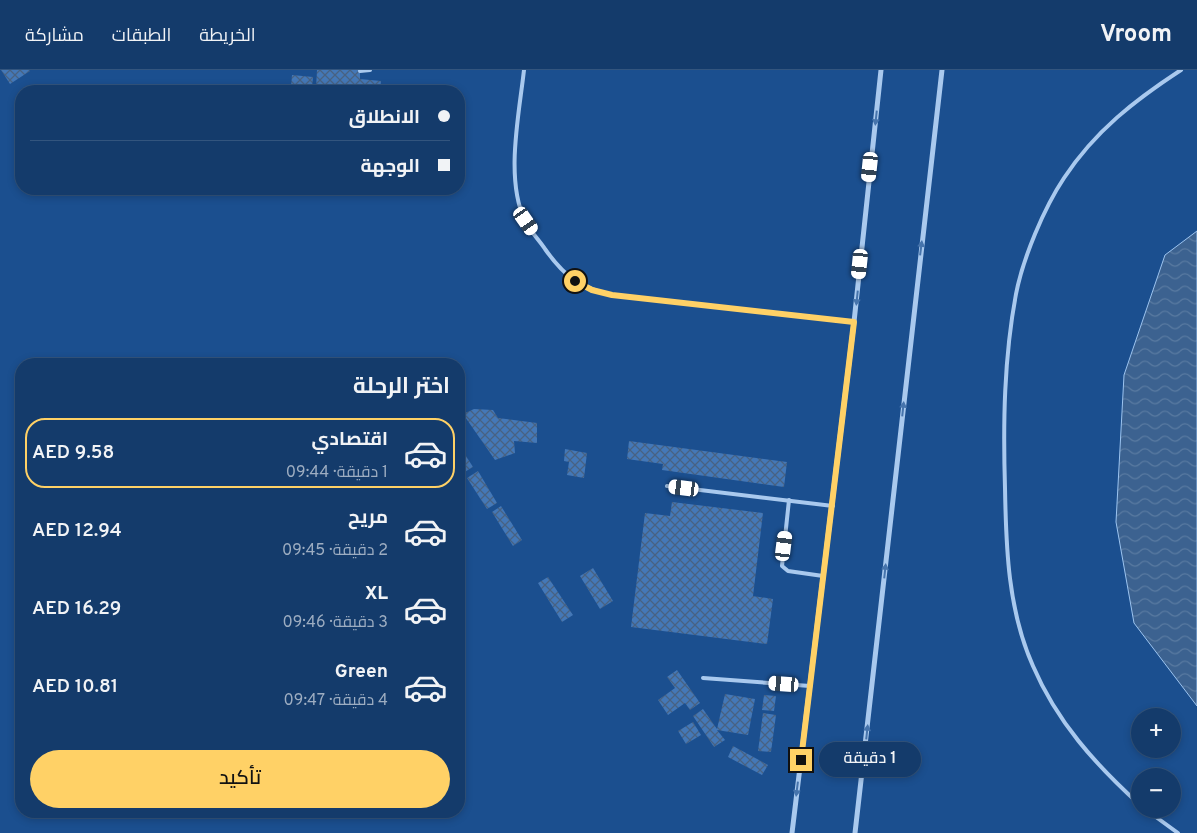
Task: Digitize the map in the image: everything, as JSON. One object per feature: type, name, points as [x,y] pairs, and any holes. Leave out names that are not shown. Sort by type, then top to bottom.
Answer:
[{"type":"street","points":[[792,833],[833,506],[881,70]]},
{"type":"street","points":[[855,833],[942,70]]},
{"type":"lane","points":[[360,71],[370,70]]},
{"type":"lane","points":[[524,70],[515,165],[519,203],[526,221],[559,269],[575,281],[592,290],[612,295],[854,322]]},
{"type":"lane","points":[[1131,797],[1108,776],[1078,743],[1052,707],[1032,664],[1017,619],[1008,572],[1004,442],[1006,367],[1016,292],[1038,225],[1064,178],[1097,135],[1136,99],[1181,70]]},
{"type":"lane","points":[[667,486],[833,506]]},
{"type":"lane","points":[[790,500],[782,566],[788,571],[823,576]]},
{"type":"lane","points":[[703,678],[810,686]]},
{"type":"lane","points":[[1157,818],[1178,833]]},
{"type":"water","points":[[1197,231],[1197,706],[1134,623],[1116,522],[1124,375],[1165,255]]},
{"type":"building","points":[[1,70],[29,70],[30,71],[10,84]]},
{"type":"building","points":[[317,70],[360,70],[360,79],[381,81],[381,85],[316,85]]},
{"type":"building","points":[[292,75],[313,77],[312,85],[291,85]]},
{"type":"building","points":[[474,409],[493,410],[498,418],[537,423],[537,443],[514,441],[515,453],[495,460],[465,417],[465,413]]},
{"type":"building","points":[[629,441],[787,462],[784,487],[662,470],[663,464],[627,459]]},
{"type":"building","points":[[565,449],[587,453],[584,478],[567,475],[569,462],[564,461]]},
{"type":"building","points":[[465,454],[473,467],[465,472]]},
{"type":"building","points":[[478,471],[497,503],[487,509],[467,478]]},
{"type":"building","points":[[672,502],[763,513],[753,596],[773,599],[767,644],[631,627],[645,513],[670,516]]},
{"type":"building","points":[[501,506],[522,540],[513,546],[492,512]]},
{"type":"building","points":[[593,568],[613,601],[600,609],[580,576]]},
{"type":"building","points":[[548,577],[573,615],[562,622],[538,583]]},
{"type":"building","points":[[677,670],[700,703],[690,710],[685,703],[668,715],[658,700],[675,688],[667,677]]},
{"type":"building","points":[[725,694],[755,699],[748,735],[717,730],[725,740],[714,747],[693,716],[703,709],[717,729]]},
{"type":"building","points":[[764,695],[776,696],[774,711],[762,710]]},
{"type":"building","points":[[763,713],[776,715],[771,752],[758,751]]},
{"type":"building","points":[[693,722],[701,735],[686,744],[678,731]]},
{"type":"building","points":[[733,746],[768,765],[762,775],[728,757]]},
{"type":"route","points":[[575,281],[592,290],[612,295],[854,322],[801,760]]}]
